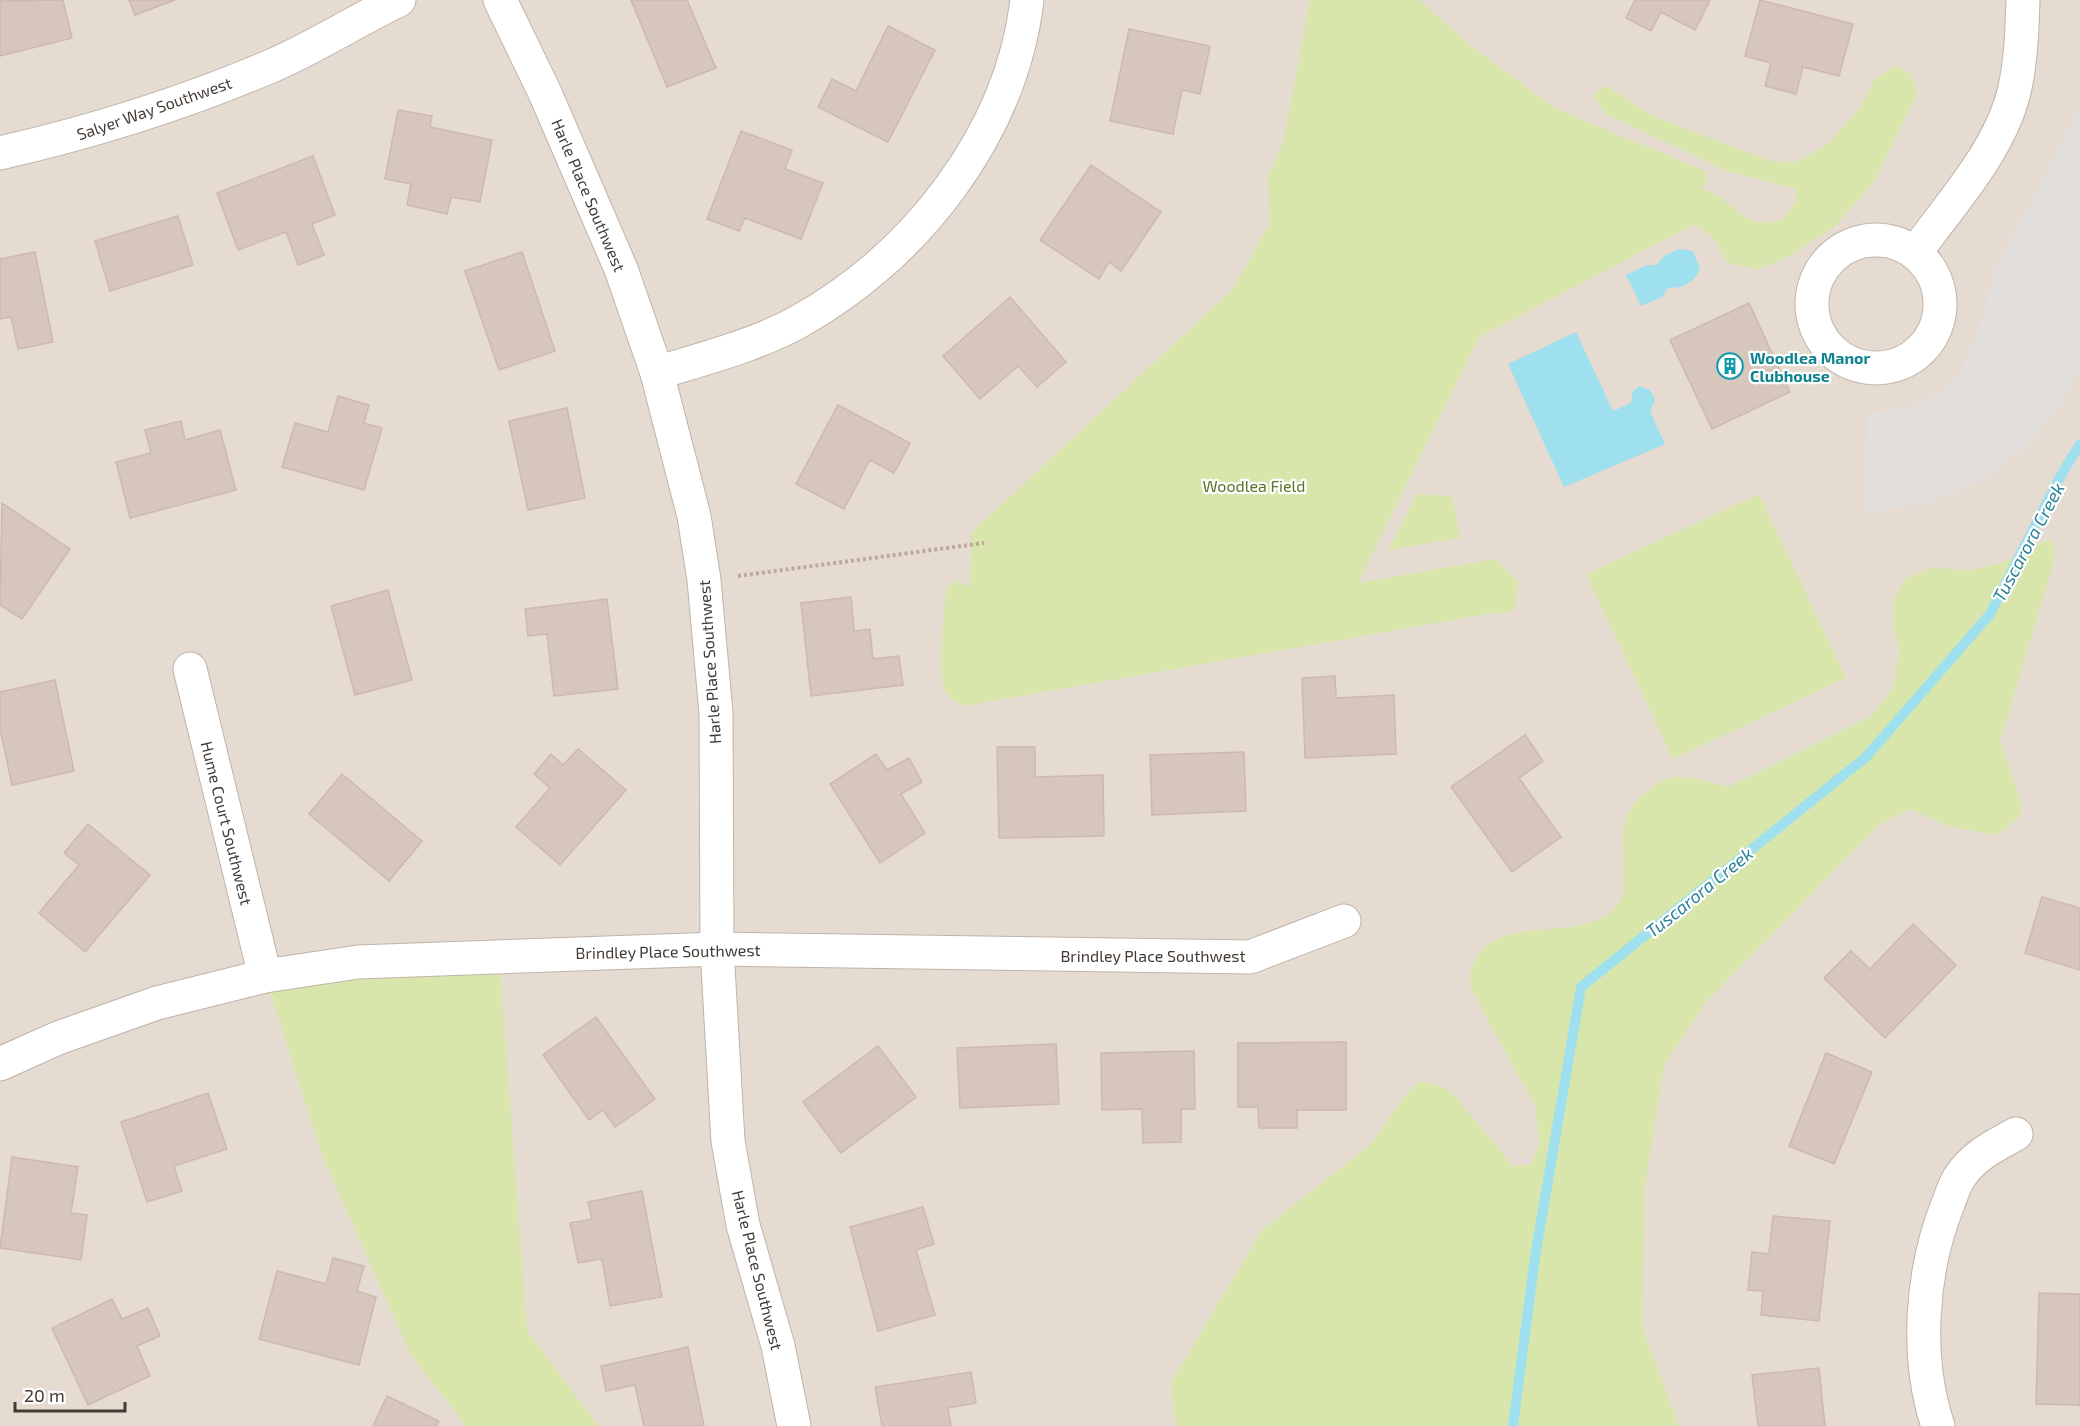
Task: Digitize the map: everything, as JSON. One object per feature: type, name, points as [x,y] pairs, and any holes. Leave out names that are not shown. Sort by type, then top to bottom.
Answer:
[{"type":"street","name":"Salyer Way Southwest","points":[[0,153],[70,137],[179,103],[272,66],[399,0]]},
{"type":"street","name":"Harle Place Southwest","points":[[500,0],[590,194],[621,269],[657,373],[694,516],[704,580],[716,713],[717,949],[728,1141],[743,1225],[778,1346],[794,1426]]},
{"type":"street","points":[[657,373],[753,342],[799,321],[858,282],[913,235],[958,177],[992,117],[1014,63],[1027,0]]},
{"type":"street","points":[[1916,252],[1974,173],[1998,133],[2013,93],[2021,46],[2023,0]]},
{"type":"street","name":"Hume Court Southwest","points":[[190,669],[265,976]]},
{"type":"street","name":"Brindley Place Southwest","points":[[0,1064],[58,1038],[157,1003],[265,976],[358,962],[717,949],[1250,957],[1344,921]]},
{"type":"street","points":[[1938,1426],[1926,1364],[1925,1316],[1930,1262],[1942,1218],[1958,1179],[1980,1154],[2016,1134]]},
{"type":"path","points":[[704,580],[984,543]]},
{"type":"shaded area","points":[[0,0],[2080,0],[2080,1426],[1414,1426],[1170,1384],[1176,1426],[0,1426]]},
{"type":"shaded area","points":[[2080,107],[2080,366],[2061,405],[2024,449],[1978,482],[1931,502],[1863,514],[1868,413],[1910,408],[1941,391],[1963,368],[1981,322],[1995,271]]},
{"type":"green space","name":"Woodlea Field","points":[[1310,0],[1420,0],[1470,45],[1556,109],[1708,172],[1703,189],[1717,195],[1743,215],[1760,223],[1782,220],[1796,202],[1796,189],[1727,171],[1604,113],[1593,94],[1607,86],[1653,116],[1771,161],[1796,162],[1825,146],[1858,111],[1875,79],[1894,66],[1910,73],[1917,94],[1874,182],[1835,226],[1788,257],[1756,270],[1727,262],[1712,236],[1693,225],[1479,337],[1358,583],[1495,559],[1518,581],[1516,605],[1511,612],[1488,614],[964,706],[950,697],[944,688],[942,638],[947,587],[957,580],[970,587],[972,532],[1234,288],[1270,222],[1268,177],[1283,143]]},
{"type":"green space","points":[[1417,494],[1452,496],[1460,538],[1388,550]]},
{"type":"green space","points":[[1759,494],[1846,678],[1673,759],[1586,574]]},
{"type":"green space","points":[[2049,539],[2055,547],[2053,565],[2000,741],[2022,805],[2019,817],[1997,835],[1950,827],[1910,809],[1880,824],[1706,1002],[1664,1066],[1645,1186],[1642,1327],[1679,1426],[1176,1426],[1170,1384],[1262,1230],[1371,1144],[1405,1096],[1419,1081],[1443,1087],[1456,1097],[1513,1166],[1531,1164],[1539,1145],[1536,1108],[1471,989],[1471,969],[1483,950],[1498,939],[1517,933],[1579,925],[1598,919],[1614,909],[1621,898],[1624,884],[1623,837],[1626,821],[1633,805],[1660,781],[1680,777],[1728,787],[1872,715],[1893,688],[1900,649],[1894,632],[1893,603],[1904,580],[1932,567],[1968,571],[2001,563]]},
{"type":"green space","points":[[499,955],[527,1331],[598,1426],[466,1426],[411,1355],[322,1155],[265,976]]},
{"type":"water","points":[[1679,249],[1693,251],[1700,269],[1697,274],[1688,284],[1668,288],[1662,297],[1641,306],[1626,275],[1647,265],[1657,265],[1664,256]]},
{"type":"water","points":[[1576,332],[1613,411],[1631,403],[1633,391],[1640,386],[1650,390],[1655,400],[1650,411],[1665,444],[1564,487],[1508,364]]},
{"type":"building","points":[[63,0],[72,38],[0,56],[0,1]]},
{"type":"building","points":[[129,0],[175,0],[135,15]]},
{"type":"building","points":[[631,0],[687,0],[716,68],[667,87]]},
{"type":"building","points":[[1635,0],[1710,0],[1695,30],[1661,12],[1651,31],[1626,18]]},
{"type":"building","points":[[1760,0],[1853,24],[1839,76],[1803,67],[1796,94],[1765,86],[1771,63],[1745,56]]},
{"type":"building","points":[[888,26],[935,50],[888,142],[818,107],[832,79],[856,91]]},
{"type":"building","points":[[1129,29],[1210,46],[1200,94],[1182,90],[1173,134],[1110,121]]},
{"type":"building","points":[[398,110],[432,116],[430,127],[492,140],[480,202],[451,197],[447,214],[407,205],[411,184],[385,179]]},
{"type":"building","points":[[741,131],[792,150],[785,169],[823,183],[801,239],[745,218],[739,231],[707,219]]},
{"type":"building","points":[[313,156],[335,215],[312,224],[324,255],[298,265],[286,232],[238,250],[217,193]]},
{"type":"building","points":[[1091,165],[1161,212],[1121,271],[1109,262],[1099,279],[1040,240]]},
{"type":"building","points":[[178,216],[193,265],[110,291],[95,241]]},
{"type":"building","points":[[35,252],[53,342],[18,349],[11,317],[0,319],[0,259]]},
{"type":"building","points":[[522,252],[555,351],[499,370],[465,271]]},
{"type":"building","points":[[1010,297],[1066,362],[1037,387],[1018,366],[980,399],[943,356]]},
{"type":"building","name":"Woodlea Manor Clubhouse","points":[[1749,303],[1790,392],[1712,429],[1670,340]]},
{"type":"building","points":[[338,396],[369,405],[364,423],[382,428],[364,490],[282,467],[295,423],[328,432]]},
{"type":"building","points":[[838,405],[910,443],[894,473],[870,460],[844,509],[796,484]]},
{"type":"building","points":[[567,408],[585,498],[528,510],[509,421]]},
{"type":"building","points":[[181,421],[185,440],[220,430],[236,490],[130,518],[116,462],[151,453],[145,430]]},
{"type":"building","points":[[2,503],[70,549],[22,619],[0,605]]},
{"type":"building","points":[[388,590],[412,680],[355,695],[331,606]]},
{"type":"building","points":[[851,597],[854,631],[870,629],[873,659],[899,656],[903,685],[811,696],[801,603]]},
{"type":"building","points":[[607,599],[618,689],[554,696],[547,634],[528,636],[525,609]]},
{"type":"building","points":[[1335,676],[1336,698],[1394,695],[1396,754],[1305,758],[1302,678]]},
{"type":"building","points":[[55,680],[74,771],[12,785],[0,729],[0,692]]},
{"type":"building","points":[[1525,735],[1543,761],[1519,778],[1561,837],[1512,872],[1451,787]]},
{"type":"building","points":[[997,747],[1035,747],[1035,777],[1103,775],[1104,836],[999,838]]},
{"type":"building","points":[[578,749],[626,790],[560,865],[516,827],[550,788],[534,774],[551,754],[563,765]]},
{"type":"building","points":[[1244,752],[1246,811],[1152,815],[1150,755]]},
{"type":"building","points":[[876,754],[887,770],[909,758],[922,782],[901,794],[925,833],[880,863],[830,784]]},
{"type":"building","points":[[342,774],[422,841],[389,881],[309,814]]},
{"type":"building","points":[[88,824],[150,875],[85,952],[39,913],[79,865],[64,853]]},
{"type":"building","points":[[2042,897],[2080,908],[2080,970],[2025,953]]},
{"type":"building","points":[[1913,924],[1956,965],[1885,1038],[1824,978],[1851,951],[1870,969]]},
{"type":"building","points":[[596,1017],[655,1099],[615,1127],[603,1110],[589,1120],[543,1055]]},
{"type":"building","points":[[1346,1042],[1346,1110],[1297,1110],[1297,1128],[1259,1128],[1258,1107],[1238,1107],[1238,1043]]},
{"type":"building","points":[[1056,1044],[1059,1104],[960,1108],[957,1048]]},
{"type":"building","points":[[878,1046],[916,1097],[841,1153],[803,1102]]},
{"type":"building","points":[[1194,1051],[1195,1109],[1181,1109],[1181,1142],[1143,1143],[1142,1109],[1102,1110],[1101,1053]]},
{"type":"building","points":[[1826,1053],[1872,1072],[1834,1164],[1789,1146]]},
{"type":"building","points":[[208,1093],[227,1149],[174,1166],[182,1191],[147,1202],[121,1122]]},
{"type":"building","points":[[12,1157],[78,1167],[71,1213],[87,1215],[81,1260],[0,1248]]},
{"type":"building","points":[[642,1191],[662,1297],[610,1306],[602,1259],[578,1263],[570,1223],[592,1219],[588,1202]]},
{"type":"building","points":[[923,1207],[934,1244],[916,1250],[935,1315],[878,1331],[850,1227]]},
{"type":"building","points":[[1773,1216],[1830,1221],[1819,1321],[1761,1315],[1763,1291],[1748,1290],[1752,1252],[1769,1254]]},
{"type":"building","points":[[333,1258],[364,1266],[357,1291],[376,1297],[359,1365],[259,1339],[277,1271],[326,1284]]},
{"type":"building","points":[[2039,1293],[2080,1294],[2080,1405],[2036,1404]]},
{"type":"building","points":[[112,1299],[122,1319],[148,1308],[160,1336],[137,1346],[150,1376],[88,1405],[52,1328]]},
{"type":"building","points":[[688,1347],[704,1426],[644,1426],[635,1385],[606,1391],[601,1366]]},
{"type":"building","points":[[1819,1368],[1825,1426],[1758,1426],[1752,1375]]},
{"type":"building","points":[[971,1372],[976,1403],[948,1408],[951,1426],[882,1426],[875,1387]]},
{"type":"building","points":[[387,1396],[439,1421],[437,1426],[373,1426]]},
{"type":"waterway","name":"Tuscarora Creek","points":[[1513,1426],[1535,1257],[1581,987],[1866,757],[1990,614],[2061,475],[2080,444]]},
{"type":"place","name":"Woodlea Manor Clubhouse","points":[[1730,366]]}]
